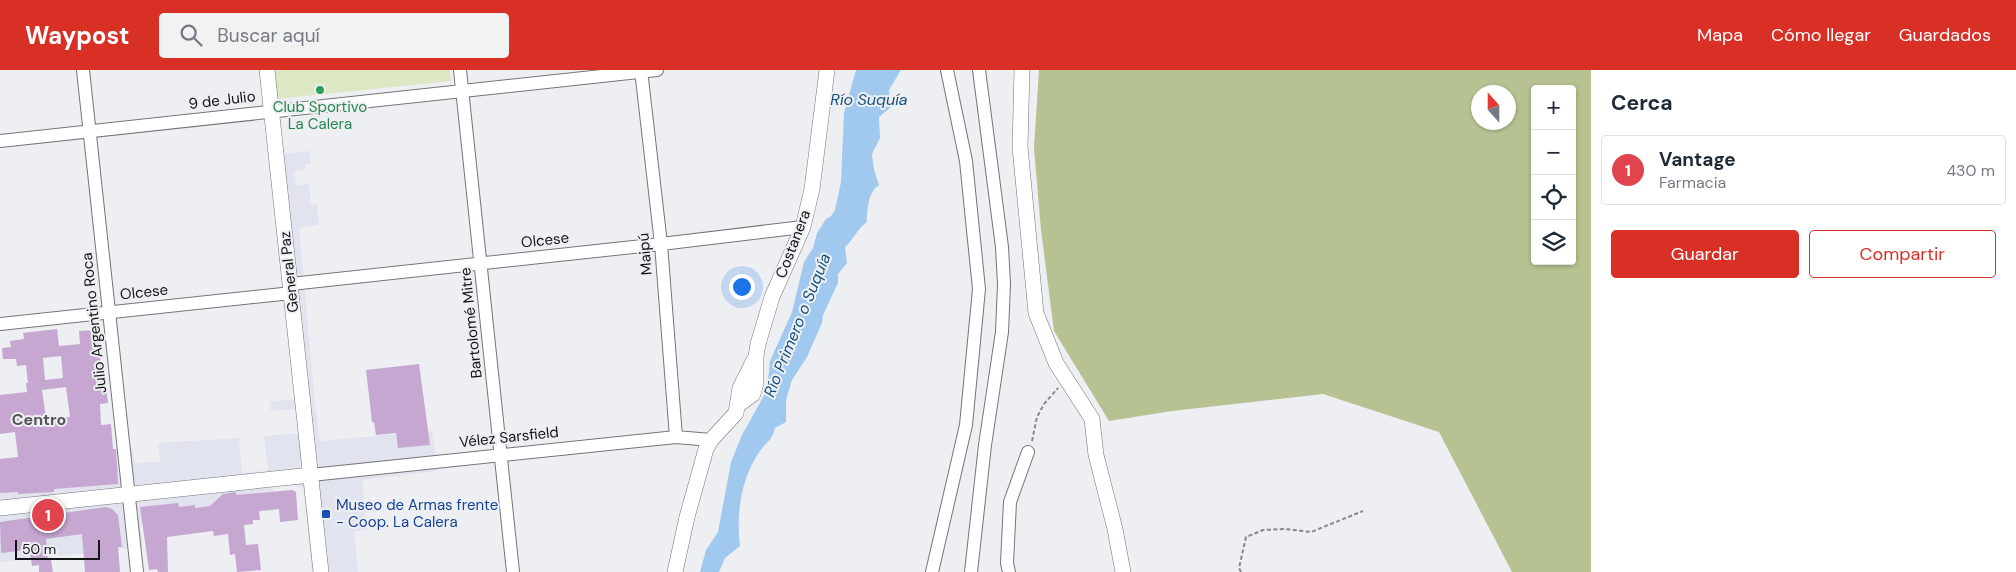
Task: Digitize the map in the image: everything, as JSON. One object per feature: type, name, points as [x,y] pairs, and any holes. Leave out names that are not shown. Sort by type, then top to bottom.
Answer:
[{"type":"street","name":"Julio Argentino Roca","points":[[83,70],[137,572]]},
{"type":"street","name":"General Paz","points":[[267,70],[321,572]]},
{"type":"street","name":"Bartolomé Mitre","points":[[460,70],[513,572]]},
{"type":"street","name":"9 de Julio","points":[[0,141],[657,70]]},
{"type":"street","name":"Costanera","points":[[675,572],[704,457],[711,440],[736,413],[738,405],[753,394],[756,382],[756,356],[772,297],[803,227],[812,189],[827,70]]},
{"type":"street","points":[[932,572],[966,426],[979,289],[966,161],[947,70]]},
{"type":"street","points":[[971,572],[984,445],[1002,332],[1004,284],[1002,247],[979,70]]},
{"type":"street","points":[[1022,70],[1020,147],[1033,295],[1039,324],[1065,380],[1092,419],[1096,455],[1124,572]]},
{"type":"street","name":"Maipú","points":[[641,71],[660,244],[676,437]]},
{"type":"street","name":"Olcese","points":[[0,324],[109,312],[480,263],[803,227]]},
{"type":"street","name":"Vélez Sarsfield","points":[[311,475],[676,437],[711,440]]},
{"type":"street","points":[[1009,572],[1007,563],[1010,502],[1028,452]]},
{"type":"street","points":[[0,508],[311,475]]},
{"type":"path","points":[[1028,452],[1037,417],[1044,404],[1065,380]]},
{"type":"path","points":[[1240,572],[1239,568],[1246,537],[1263,530],[1284,529],[1311,532],[1363,510]]},
{"type":"shaded area","points":[[309,151],[311,163],[305,164],[305,170],[294,171],[296,185],[309,184],[311,205],[317,204],[319,225],[299,228],[320,441],[432,431],[438,471],[362,480],[367,530],[354,531],[358,572],[312,572],[304,492],[301,487],[291,484],[273,486],[275,510],[140,525],[143,547],[0,562],[0,465],[99,450],[120,449],[133,449],[135,463],[160,462],[158,443],[239,438],[242,473],[268,471],[264,436],[302,433],[299,409],[271,411],[270,402],[296,399],[269,155]]},
{"type":"green space","name":"Club Sportivo La Calera","points":[[273,70],[450,70],[451,81],[276,99]]},
{"type":"green space","points":[[1039,70],[1591,70],[1591,572],[1512,572],[1439,432],[1323,394],[1172,411],[1109,421],[1054,331],[1041,230],[1034,148]]},
{"type":"water","name":"Río Suquía","points":[[856,70],[901,70],[889,90],[891,107],[879,117],[880,138],[872,154],[874,170],[879,185],[870,197],[867,222],[845,247],[847,263],[838,274],[838,283],[807,357],[792,380],[786,400],[786,422],[775,428],[771,438],[760,451],[748,473],[741,496],[740,546],[725,558],[719,572],[700,572],[706,550],[718,532],[731,462],[742,435],[767,390],[770,361],[792,312],[804,262],[813,248],[817,233],[826,219],[835,210],[841,182],[844,113]]},
{"type":"building","points":[[57,329],[59,346],[80,344],[79,331],[98,330],[101,365],[103,365],[108,403],[100,404],[101,425],[111,424],[113,449],[116,449],[118,484],[54,489],[54,492],[0,493],[0,459],[18,457],[15,432],[0,434],[0,395],[27,392],[26,383],[28,383],[26,365],[17,366],[16,359],[3,359],[2,348],[11,347],[10,341],[24,339],[23,333]],"holes":[[[61,356],[63,378],[45,380],[43,358]],[[66,387],[70,417],[46,418],[42,390]]]},
{"type":"building","points":[[419,364],[430,445],[398,448],[396,433],[376,435],[374,422],[372,422],[366,370]]},
{"type":"building","points":[[292,490],[296,492],[298,520],[280,522],[279,509],[259,511],[260,520],[253,520],[253,524],[244,525],[246,545],[258,544],[261,570],[237,572],[235,554],[230,555],[228,534],[214,536],[213,531],[167,537],[168,572],[158,572],[157,569],[149,570],[140,507],[178,503],[179,507],[195,505],[195,508],[210,506],[223,494],[236,492],[236,495]]},
{"type":"building","points":[[106,507],[112,509],[118,515],[122,547],[118,547],[120,572],[85,572],[82,534],[46,539],[48,560],[51,560],[53,572],[39,572],[39,565],[32,566],[30,552],[27,552],[27,550],[1,553],[0,522]]},
{"type":"place","name":"Club Sportivo La Calera","points":[[320,90]]},
{"type":"place","name":"Museo de Armas frente - Coop. La Calera","points":[[326,514]]},
{"type":"place","name":"Vantage","points":[[48,515]]},
{"type":"district","name":"Centro","points":[[39,419]]},
{"type":"water label","name":"Río Primero o Suquía","points":[[797,325]]}]
